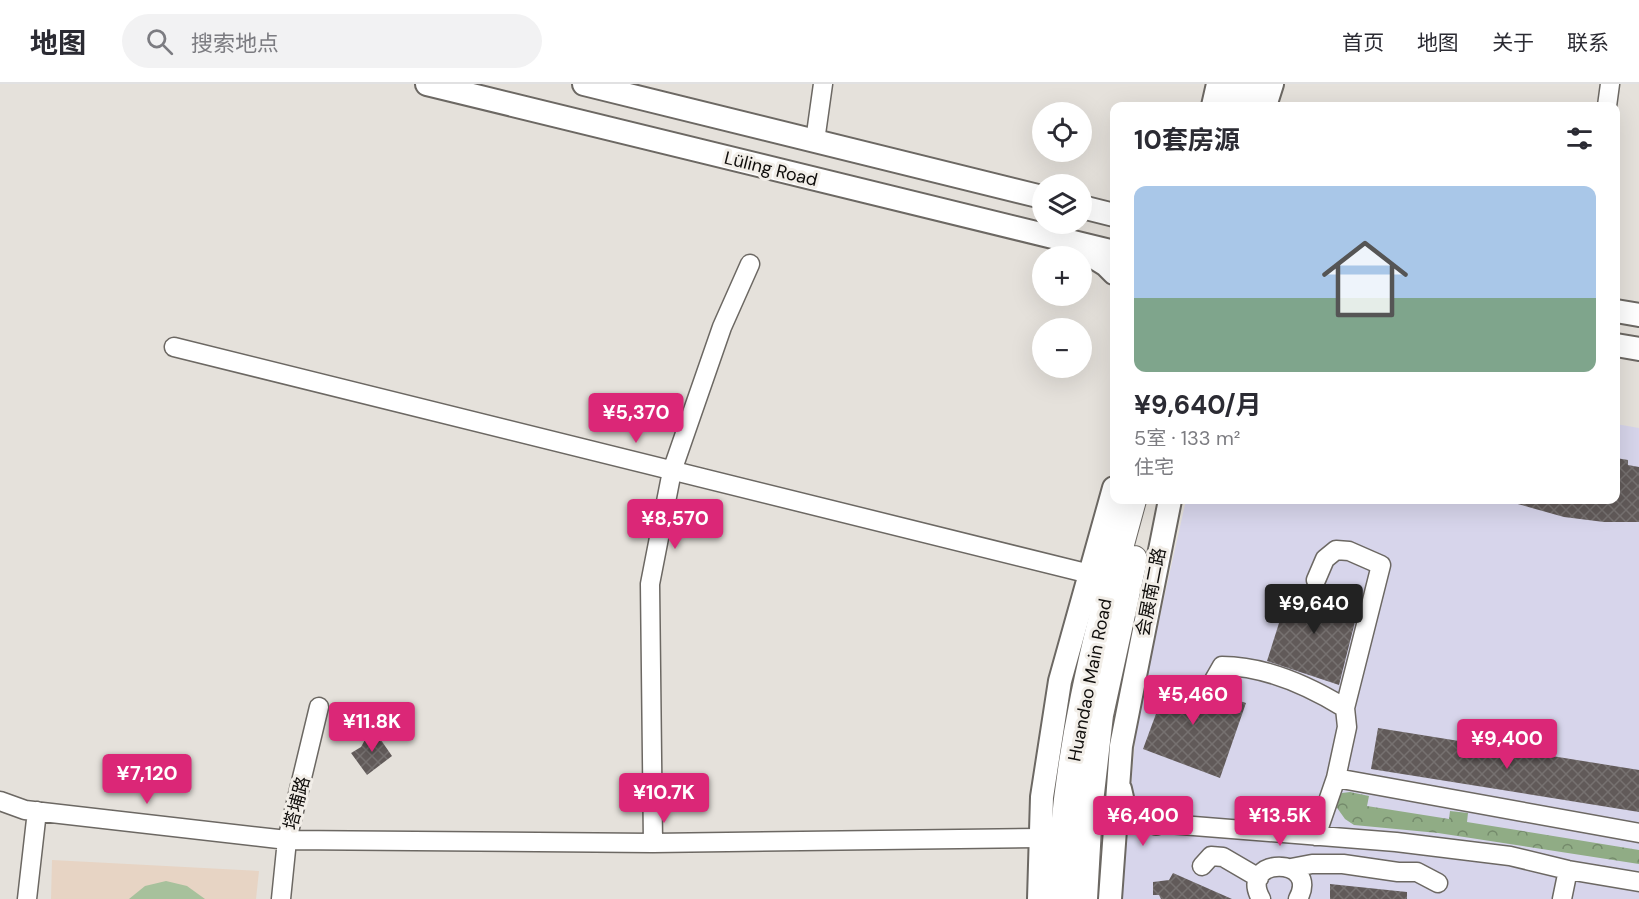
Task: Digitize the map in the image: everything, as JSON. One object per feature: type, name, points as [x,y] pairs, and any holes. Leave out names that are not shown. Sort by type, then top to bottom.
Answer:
[{"type":"highway","points":[[1230,102],[1235,84]]},
{"type":"highway","points":[[1249,102],[1254,84]]},
{"type":"highway","name":"Huandao Main Road","points":[[1084,899],[1089,811],[1100,715],[1116,596],[1132,504]]},
{"type":"highway","name":"Huandao Main Road","points":[[1060,899],[1066,809],[1081,703],[1148,504]]},
{"type":"main road","name":"Lüling Road","points":[[427,84],[1043,237],[1110,251]]},
{"type":"main road","name":"Lüling Road","points":[[584,84],[1032,195]]},
{"type":"main road","points":[[1214,102],[1218,84]]},
{"type":"main road","points":[[1266,102],[1272,84]]},
{"type":"main road","points":[[1092,205],[1110,203]]},
{"type":"main road","points":[[1092,210],[1110,214]]},
{"type":"main road","points":[[1043,237],[1083,251],[1110,270]]},
{"type":"main road","points":[[1620,312],[1639,315]]},
{"type":"main road","points":[[1620,346],[1639,349]]},
{"type":"main road","points":[[1039,899],[1042,797],[1060,681],[1110,502]]},
{"type":"main road","name":"会展南二路","points":[[1110,899],[1112,843],[1121,746],[1169,504]]},
{"type":"main road","points":[[1119,785],[1125,811],[1156,823]]},
{"type":"main road","points":[[1112,843],[1121,832],[1156,823]]},
{"type":"street","points":[[815,141],[823,84]]},
{"type":"street","points":[[1608,102],[1610,84]]},
{"type":"street","points":[[652,843],[650,584],[672,471],[722,327],[750,264]]},
{"type":"street","points":[[174,347],[1090,574]]},
{"type":"street","points":[[1316,580],[1325,559],[1336,550],[1349,551],[1382,565],[1345,708],[1347,728],[1336,778],[1316,836]]},
{"type":"street","points":[[1210,687],[1222,666],[1239,666],[1304,685],[1345,708]]},
{"type":"street","name":"塔埔路","points":[[281,899],[287,840],[319,707]]},
{"type":"street","points":[[1336,778],[1639,833]]},
{"type":"street","points":[[0,801],[37,811],[287,840],[652,843],[1041,838]]},
{"type":"street","points":[[27,899],[37,811]]},
{"type":"street","points":[[1156,823],[1396,842],[1510,856],[1568,870],[1639,882]]},
{"type":"street","points":[[1202,866],[1211,856],[1223,857],[1259,878]]},
{"type":"street","points":[[1261,899],[1257,885],[1259,878],[1272,866],[1279,865],[1291,868],[1312,864],[1343,864],[1398,872],[1417,872],[1438,883]]},
{"type":"street","points":[[1291,868],[1299,877],[1302,888],[1298,899]]},
{"type":"street","points":[[1562,899],[1568,870]]},
{"type":"shaded area","points":[[1620,425],[1639,428],[1639,899],[1121,899],[1137,719],[1185,504],[1620,504]]},
{"type":"shaded area","points":[[52,860],[259,871],[256,899],[51,899]]},
{"type":"green space","points":[[1350,792],[1369,796],[1367,806],[1449,819],[1450,811],[1468,813],[1467,822],[1639,850],[1639,864],[1438,833],[1354,825],[1345,819],[1335,805],[1342,793]]},
{"type":"green space","points":[[166,881],[187,886],[205,899],[129,899],[145,886]]},
{"type":"building","points":[[1620,459],[1628,460],[1628,465],[1639,467],[1639,522],[1604,522],[1564,517],[1518,504],[1620,504]]},
{"type":"building","points":[[1291,585],[1359,606],[1339,685],[1267,661]]},
{"type":"building","points":[[1169,677],[1199,687],[1205,697],[1211,698],[1219,694],[1246,703],[1220,778],[1143,749],[1160,703],[1152,703],[1148,689],[1166,687]]},
{"type":"building","points":[[372,727],[392,756],[367,775],[351,753],[361,747]]},
{"type":"building","points":[[1378,728],[1639,770],[1639,812],[1371,769]]},
{"type":"building","points":[[1173,873],[1232,899],[1161,899],[1159,895],[1153,895],[1153,882],[1169,880]]},
{"type":"building","points":[[1330,884],[1407,892],[1407,899],[1330,899]]}]
